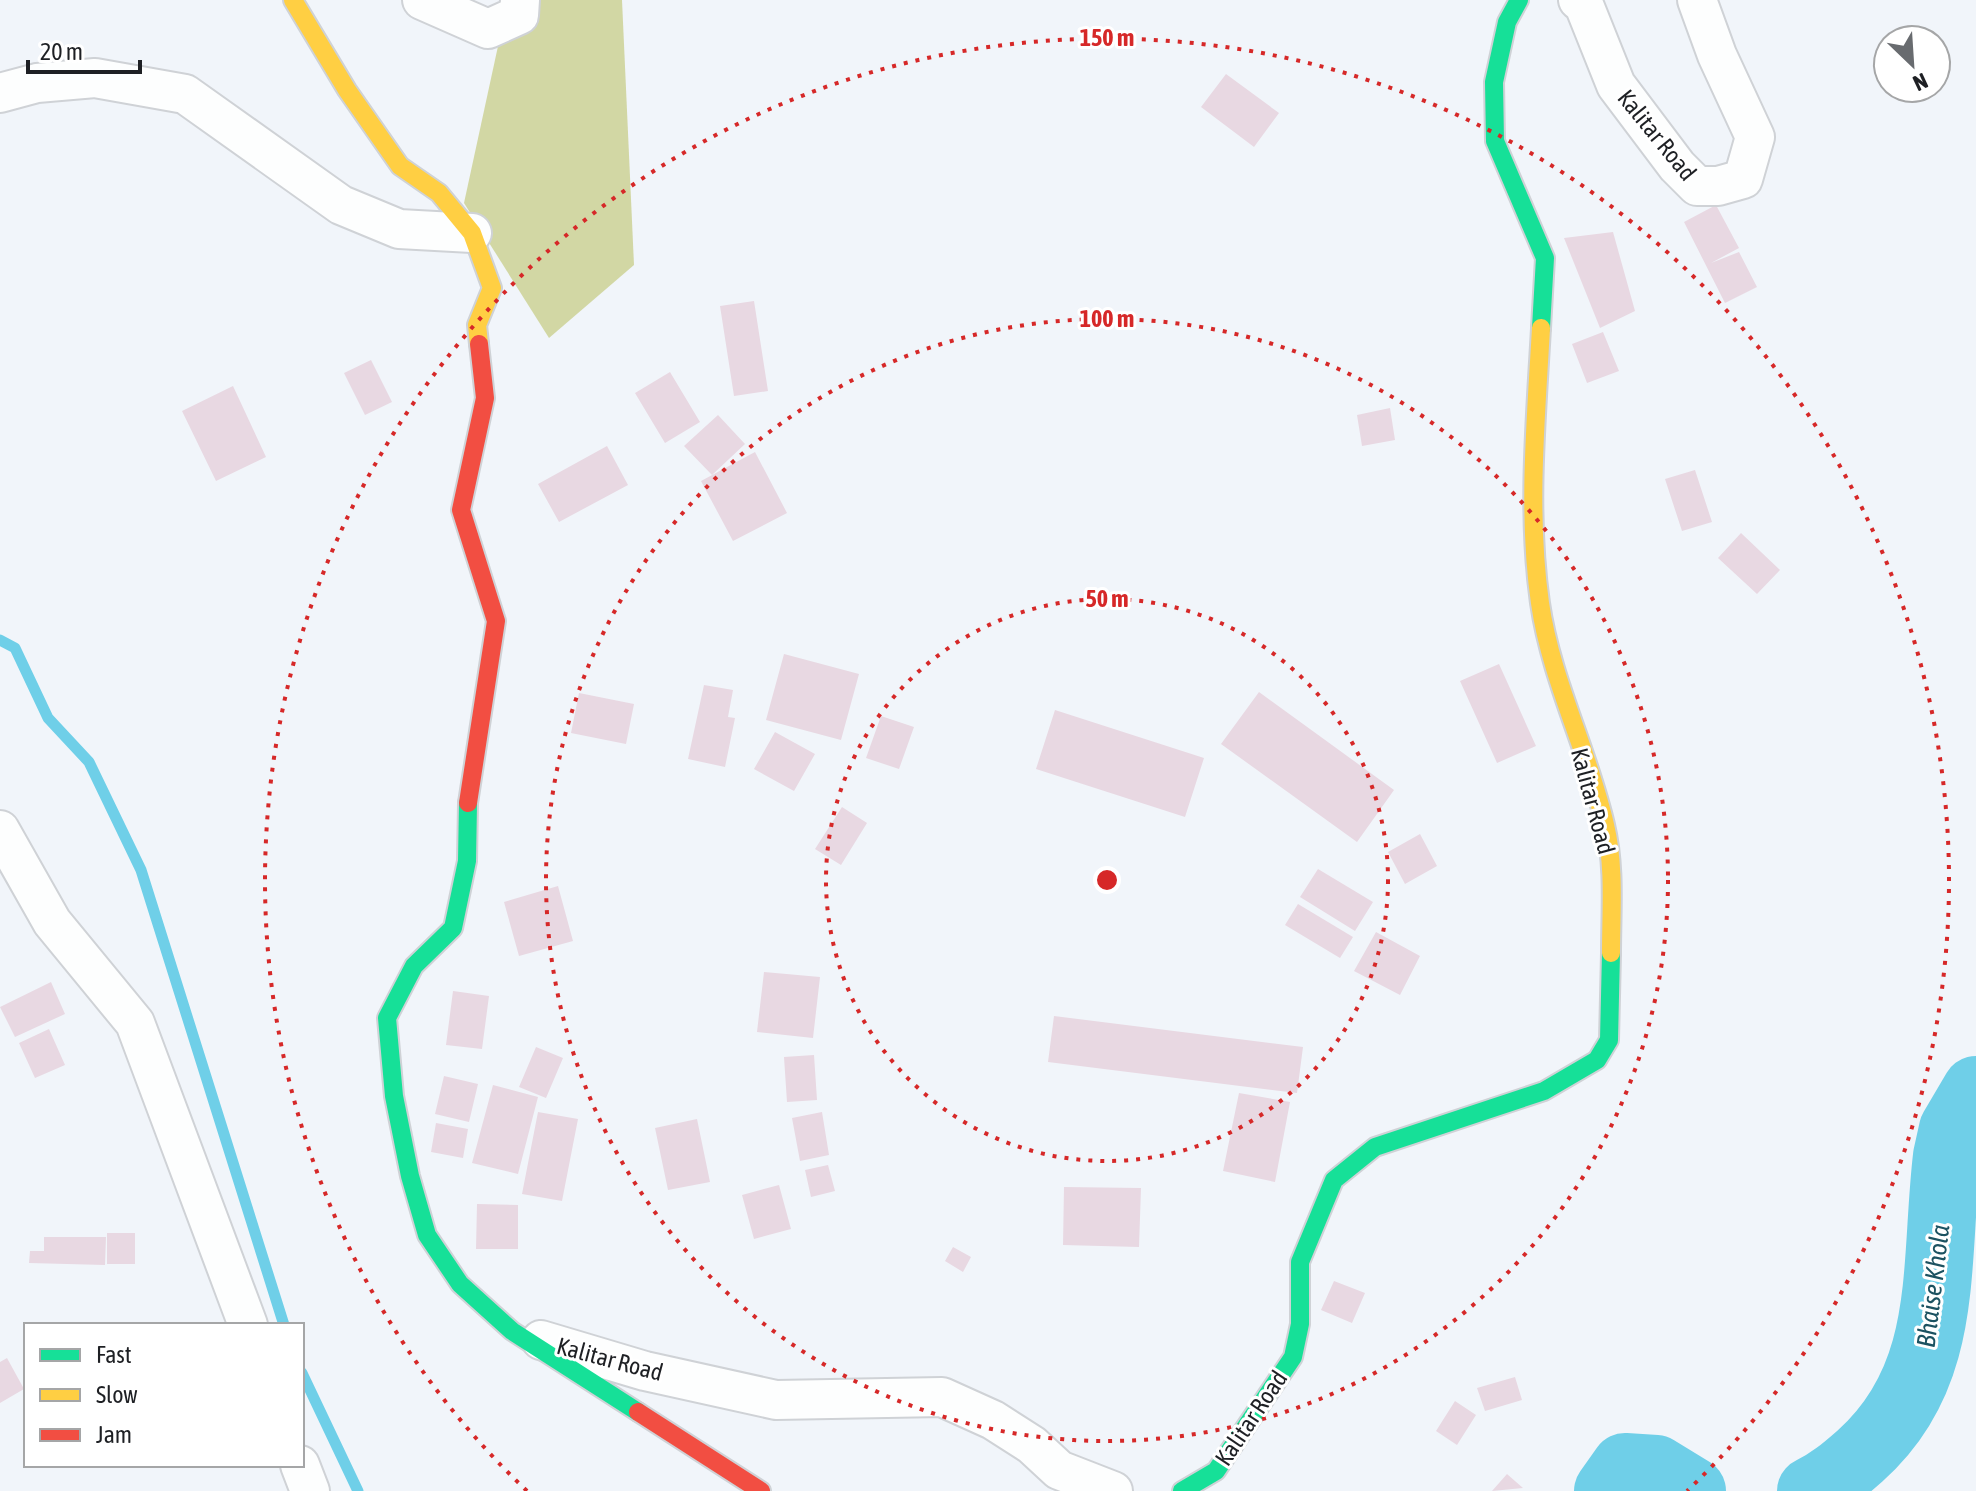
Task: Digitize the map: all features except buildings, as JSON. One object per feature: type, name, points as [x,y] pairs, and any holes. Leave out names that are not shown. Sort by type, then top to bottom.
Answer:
[{"type":"street","points":[[293,0],[347,90],[400,166],[439,193],[472,233],[492,288],[477,325],[485,398],[461,510],[496,621],[468,795],[467,861],[453,928],[414,966],[387,1018],[394,1096],[427,1235],[460,1284],[512,1331],[761,1491]]},
{"type":"street","points":[[422,0],[488,29],[519,15],[520,0]]},
{"type":"street","name":"Kalitar Road","points":[[1182,1491],[1201,1483],[1216,1471],[1293,1357],[1300,1324],[1300,1262],[1334,1180],[1375,1147],[1544,1091],[1597,1060],[1609,1040],[1612,876],[1605,825],[1564,704],[1540,603],[1533,479],[1545,258],[1495,141],[1494,82],[1507,22],[1519,0]]},
{"type":"street","name":"Kalitar Road","points":[[1578,0],[1584,5],[1616,85],[1668,155],[1697,186],[1718,186],[1743,179],[1755,137],[1717,55],[1697,0]]},
{"type":"street","points":[[0,93],[37,83],[95,78],[185,94],[341,205],[399,229],[472,233]]},
{"type":"street","points":[[0,830],[52,922],[135,1023],[247,1323]]},
{"type":"street","name":"Kalitar Road","points":[[512,1331],[645,1371],[776,1400],[942,1397],[993,1420],[1032,1445],[1059,1470],[1113,1491]]},
{"type":"street","points":[[301,1467],[310,1491]]},
{"type":"green space","points":[[508,0],[622,0],[634,265],[549,338],[464,203]]},
{"type":"waterway","points":[[0,640],[15,648],[48,718],[89,762],[141,870],[283,1323]]},
{"type":"waterway","name":"Bhaise Khola","points":[[1811,1491],[1831,1480],[1860,1456],[1889,1424],[1910,1390],[1924,1354],[1933,1316],[1947,1156],[1953,1129],[1976,1090]]},
{"type":"waterway","points":[[304,1377],[358,1491]]},
{"type":"waterway","name":"Bhaise Khola","points":[[1608,1491],[1625,1467],[1656,1469],[1692,1491]]},
{"type":"traffic: fast","points":[[1519,0],[1507,22],[1494,82],[1495,141],[1545,258],[1541,328]]},
{"type":"traffic: fast","points":[[468,803],[467,861],[453,928],[414,966],[387,1018],[394,1096],[410,1176],[427,1235],[460,1284],[512,1331],[638,1412]]},
{"type":"traffic: fast","points":[[1182,1491],[1216,1471],[1293,1357],[1300,1324],[1300,1262],[1334,1180],[1375,1147],[1544,1091],[1597,1060],[1609,1040],[1611,953]]},
{"type":"traffic: slow","points":[[293,0],[347,90],[400,166],[439,193],[472,233],[492,288],[477,325],[479,344]]},
{"type":"traffic: slow","points":[[1541,328],[1534,466],[1536,569],[1552,660],[1605,825],[1612,889],[1611,953]]},
{"type":"traffic: jam","points":[[468,803],[496,621],[461,510],[485,398],[479,344]]},
{"type":"traffic: jam","points":[[638,1412],[761,1491]]}]
